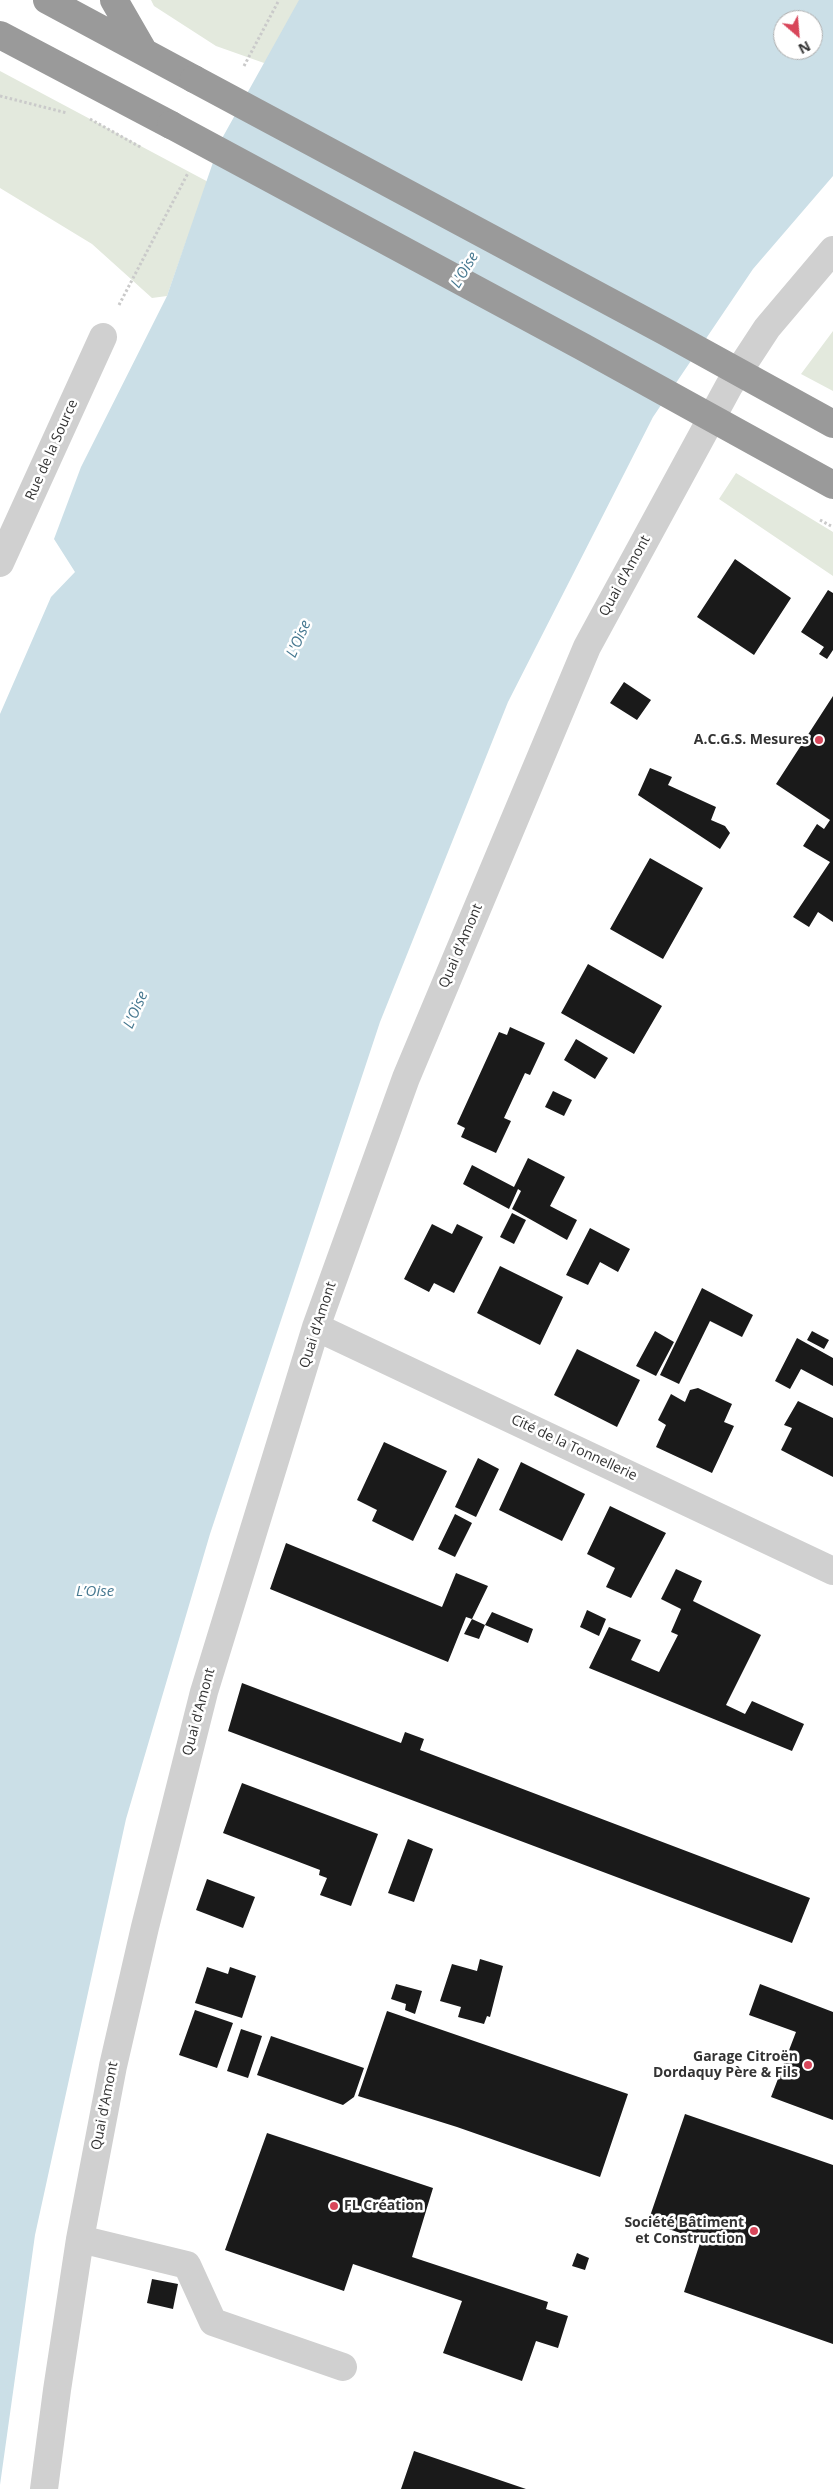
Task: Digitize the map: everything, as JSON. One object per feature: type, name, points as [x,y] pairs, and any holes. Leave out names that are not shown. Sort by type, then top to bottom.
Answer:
[{"type":"highway","points":[[47,0],[666,332],[833,424]]},
{"type":"highway","points":[[114,0],[144,52]]},
{"type":"highway","points":[[0,35],[583,347],[833,485]]},
{"type":"street","name":"Quai d'Amont","points":[[44,2489],[56,2390],[80,2239],[113,2066],[204,1692],[316,1327],[409,1070],[587,647],[734,378],[767,328],[833,250]]},
{"type":"street","name":"Rue de la Source","points":[[0,563],[103,337]]},
{"type":"street","name":"Cité de la Tonnellerie","points":[[316,1327],[833,1570]]},
{"type":"street","points":[[80,2239],[187,2265],[213,2322],[343,2367]]},
{"type":"path","points":[[272,11],[279,0]]},
{"type":"path","points":[[0,96],[72,115]]},
{"type":"path","points":[[81,117],[90,119]]},
{"type":"shaded area","points":[[151,0],[355,0],[264,63],[216,46],[154,6]]},
{"type":"shaded area","points":[[0,71],[227,192],[186,242],[167,296],[152,298],[92,244],[0,188]]},
{"type":"shaded area","points":[[833,331],[833,391],[801,374]]},
{"type":"shaded area","points":[[736,473],[833,532],[833,576],[719,499]]},
{"type":"water","points":[[299,0],[833,0],[833,176],[753,269],[653,417],[508,702],[380,1022],[210,1534],[126,1819],[35,2235],[0,2485],[0,714],[51,597],[75,572],[54,539],[81,467],[167,296],[220,142]]},
{"type":"building","points":[[735,559],[791,598],[754,655],[697,617]]},
{"type":"building","points":[[828,590],[833,593],[833,650],[827,659],[819,654],[824,647],[801,632]]},
{"type":"building","points":[[624,682],[651,700],[637,720],[610,703]]},
{"type":"building","name":"A.C.G.S. Mesures","points":[[833,696],[833,922],[818,912],[809,927],[793,917],[830,862],[803,846],[817,824],[824,829],[830,820],[776,784]]},
{"type":"building","points":[[650,768],[672,777],[668,785],[716,807],[711,820],[725,826],[730,833],[720,849],[638,795]]},
{"type":"building","points":[[650,858],[703,888],[663,959],[610,929]]},
{"type":"building","points":[[588,964],[662,1006],[634,1054],[561,1013]]},
{"type":"building","points":[[510,1027],[545,1043],[530,1075],[525,1073],[504,1118],[511,1121],[496,1153],[461,1137],[465,1128],[457,1124],[499,1032],[507,1035]]},
{"type":"building","points":[[576,1039],[608,1058],[595,1079],[564,1060]]},
{"type":"building","points":[[553,1091],[572,1100],[564,1116],[545,1107]]},
{"type":"building","points":[[528,1158],[565,1177],[550,1206],[577,1220],[567,1240],[512,1209],[521,1191],[518,1189],[509,1209],[463,1184],[472,1165],[514,1187]]},
{"type":"building","points":[[512,1213],[526,1220],[514,1244],[500,1237]]},
{"type":"building","points":[[432,1224],[452,1234],[457,1224],[483,1237],[454,1293],[434,1283],[429,1292],[404,1279]]},
{"type":"building","points":[[590,1228],[630,1249],[618,1272],[600,1262],[588,1285],[566,1275]]},
{"type":"building","points":[[500,1266],[563,1297],[540,1345],[477,1313]]},
{"type":"building","points":[[702,1288],[753,1315],[742,1337],[710,1321],[679,1384],[660,1375]]},
{"type":"building","points":[[655,1331],[674,1342],[656,1376],[636,1366]]},
{"type":"building","points":[[812,1331],[829,1340],[824,1349],[807,1340]]},
{"type":"building","points":[[797,1338],[833,1358],[833,1386],[801,1369],[790,1389],[775,1381]]},
{"type":"building","points":[[577,1349],[640,1380],[617,1427],[554,1395]]},
{"type":"building","points":[[698,1388],[732,1404],[724,1422],[734,1426],[712,1473],[656,1447],[666,1425],[658,1420],[671,1394],[685,1402],[690,1390]]},
{"type":"building","points":[[798,1401],[833,1418],[833,1477],[781,1450],[792,1428],[784,1425]]},
{"type":"building","points":[[384,1442],[447,1471],[413,1541],[372,1521],[377,1510],[357,1500]]},
{"type":"building","points":[[478,1458],[499,1469],[476,1517],[455,1507]]},
{"type":"building","points":[[521,1462],[585,1494],[562,1541],[499,1510]]},
{"type":"building","points":[[610,1506],[666,1533],[631,1598],[606,1587],[615,1568],[587,1554]]},
{"type":"building","points":[[455,1514],[472,1523],[455,1557],[438,1549]]},
{"type":"building","points":[[286,1543],[442,1607],[456,1573],[488,1586],[472,1619],[466,1617],[448,1662],[270,1589]]},
{"type":"building","points":[[676,1569],[702,1581],[693,1601],[761,1635],[726,1705],[745,1714],[752,1701],[804,1724],[792,1751],[589,1668],[609,1627],[641,1640],[631,1660],[659,1672],[678,1635],[671,1632],[681,1609],[661,1599]]},
{"type":"building","points":[[587,1610],[606,1619],[599,1636],[580,1627]]},
{"type":"building","points":[[492,1612],[533,1629],[528,1643],[485,1625]]},
{"type":"building","points":[[472,1619],[485,1625],[479,1639],[464,1634]]},
{"type":"building","points":[[242,1683],[401,1743],[405,1732],[424,1739],[420,1750],[810,1898],[792,1943],[228,1731]]},
{"type":"building","points":[[242,1783],[378,1834],[351,1906],[320,1895],[327,1878],[319,1875],[320,1870],[223,1833]]},
{"type":"building","points":[[408,1839],[433,1849],[414,1902],[388,1893]]},
{"type":"building","points":[[207,1879],[255,1897],[243,1928],[196,1910]]},
{"type":"building","points":[[480,1959],[503,1966],[490,2017],[487,2016],[484,2024],[458,2017],[461,2007],[440,2001],[452,1964],[477,1971]]},
{"type":"building","points":[[207,1967],[228,1974],[230,1967],[256,1976],[242,2018],[195,2003]]},
{"type":"building","points":[[396,1984],[422,1991],[415,2014],[405,2010],[406,2004],[391,1999]]},
{"type":"building","name":"Garage Citroën Dordaquy Père & Fils","points":[[760,1984],[833,2012],[833,2120],[771,2097],[796,2032],[749,2015]]},
{"type":"building","points":[[195,2010],[233,2023],[217,2068],[179,2055]]},
{"type":"building","points":[[387,2011],[628,2094],[600,2177],[457,2127],[358,2096]]},
{"type":"building","points":[[241,2029],[262,2036],[248,2078],[227,2071]]},
{"type":"building","points":[[271,2036],[364,2068],[354,2097],[343,2105],[257,2075]]},
{"type":"building","name":"Société Bâtiment et Construction","points":[[685,2114],[833,2165],[833,2344],[684,2292],[701,2240],[648,2222]]},
{"type":"building","points":[[267,2133],[433,2188],[412,2257],[548,2302],[546,2309],[568,2316],[558,2348],[536,2341],[522,2381],[443,2353],[462,2301],[353,2264],[344,2291],[225,2250]]},
{"type":"building","points":[[577,2253],[589,2258],[585,2270],[572,2266]]},
{"type":"building","points":[[152,2279],[178,2284],[173,2309],[147,2303]]},
{"type":"building","points":[[414,2451],[526,2489],[401,2489]]},
{"type":"place","name":"A.C.G.S. Mesures","points":[[819,740]]},
{"type":"place","name":"Garage Citroën Dordaquy Père & Fils","points":[[808,2065]]},
{"type":"place","name":"FL Création","points":[[334,2206]]},
{"type":"place","name":"Société Bâtiment et Construction","points":[[754,2231]]},
{"type":"water label","name":"L'Oise","points":[[465,270]]},
{"type":"water label","name":"L'Oise","points":[[299,639]]},
{"type":"water label","name":"L'Oise","points":[[136,1010]]},
{"type":"water label","name":"L’Oise","points":[[95,1592]]}]
